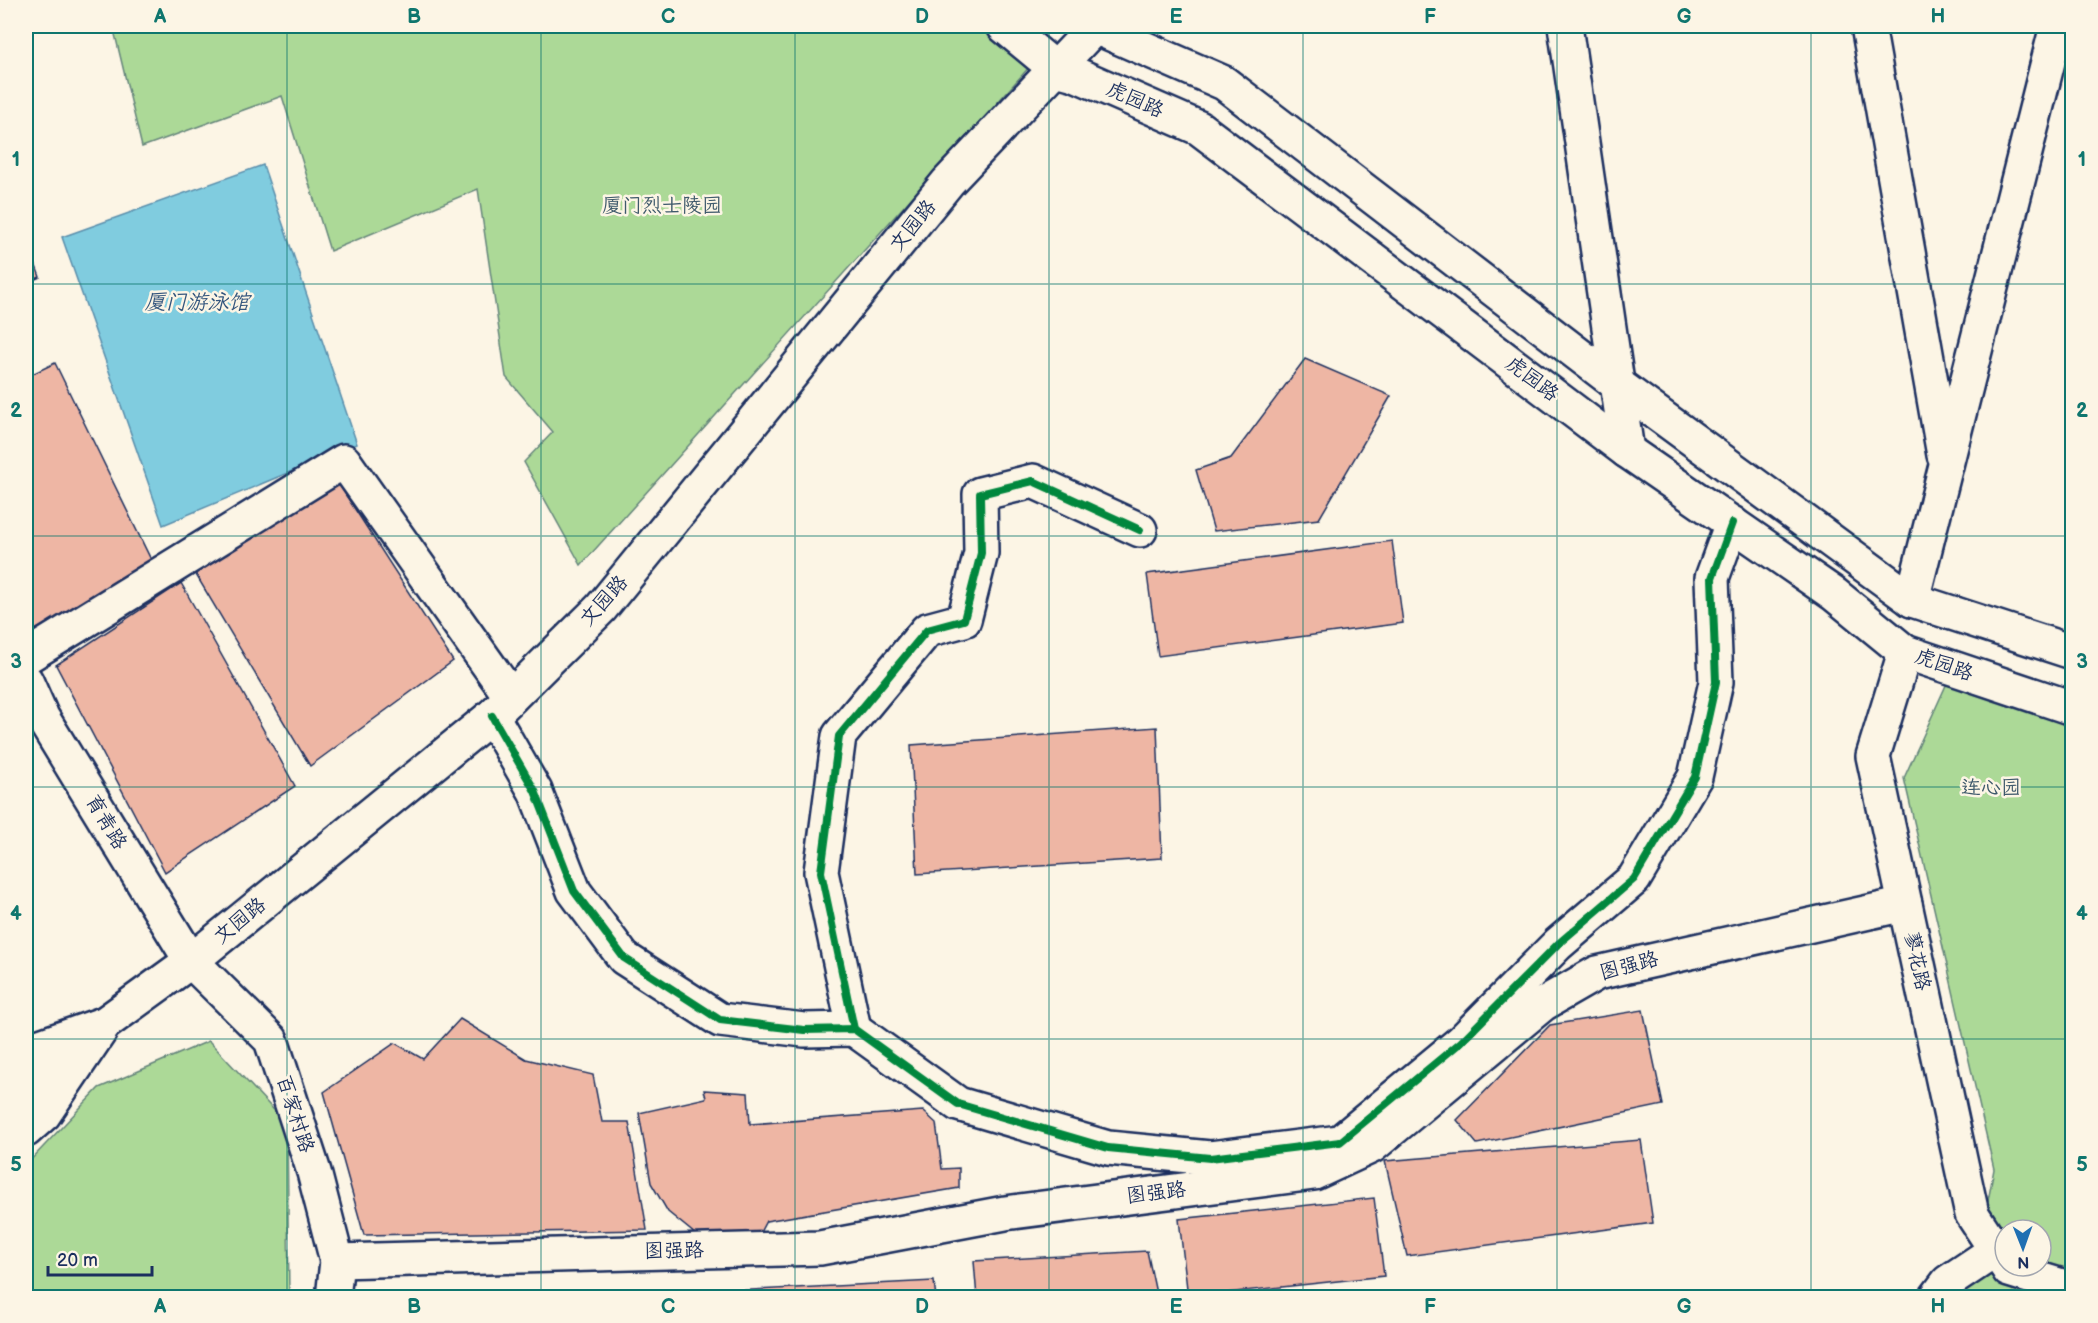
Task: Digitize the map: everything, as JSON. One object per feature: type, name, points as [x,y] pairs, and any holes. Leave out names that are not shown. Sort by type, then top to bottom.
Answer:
[{"type":"street","name":"虎园路","points":[[1004,26],[1056,69],[1075,74],[1199,128],[1627,451],[1834,594],[1905,652],[2073,708]]},
{"type":"street","name":"文园路","points":[[26,1086],[191,961],[502,706],[601,608],[948,182],[1094,26]]},
{"type":"street","points":[[1094,26],[1224,83],[1617,384],[1912,600],[2073,652]]},
{"type":"street","points":[[1565,26],[1627,451]]},
{"type":"street","points":[[1868,26],[1946,465]]},
{"type":"street","points":[[1912,600],[2057,26]]},
{"type":"street","points":[[26,657],[344,461],[502,706],[574,891],[624,958],[720,1020],[804,1030],[854,1029],[958,1104],[1108,1148],[1210,1158],[1340,1142],[1461,1042],[1558,944],[1634,879],[1695,777],[1716,682],[1712,578],[1732,523]]},
{"type":"street","points":[[854,1029],[821,872],[839,736],[927,630],[964,620],[981,553],[980,494],[1033,481],[1140,530]]},
{"type":"street","name":"蓼花路","points":[[1905,652],[1873,756],[1972,1214],[1993,1246]]},
{"type":"street","name":"育青路","points":[[26,681],[42,717],[191,961]]},
{"type":"street","name":"图强路","points":[[337,1261],[820,1248],[1005,1213],[1314,1173],[1372,1146],[1543,1004],[1597,973],[1905,904]]},
{"type":"street","name":"百家村路","points":[[191,961],[271,1040],[314,1172],[337,1261],[333,1298]]},
{"type":"street","points":[[26,1051],[105,1024]]},
{"type":"street","points":[[26,1130],[44,1114],[105,1024]]},
{"type":"street","points":[[1936,1298],[1948,1282],[1993,1264]]},
{"type":"street","points":[[2036,1278],[2073,1289]]},
{"type":"green space","name":"厦门烈士陵园","points":[[113,26],[998,26],[1042,53],[581,565],[524,462],[553,432],[506,377],[478,189],[330,251],[282,96],[142,147]]},
{"type":"green space","name":"连心园","points":[[1957,661],[2072,699],[2072,1297],[1958,1297],[1974,1276],[1994,1169],[1904,778]]},
{"type":"green space","points":[[209,1041],[287,1124],[289,1297],[26,1297],[26,1165],[99,1088]]},
{"type":"water","name":"厦门游泳馆","points":[[263,165],[357,444],[163,525],[62,237]]},
{"type":"building","points":[[26,239],[40,277],[26,283]]},
{"type":"building","points":[[1305,359],[1391,396],[1319,519],[1214,531],[1196,470],[1231,458]]},
{"type":"building","points":[[55,363],[156,570],[31,632],[26,618],[26,377]]},
{"type":"building","points":[[338,483],[453,661],[310,766],[195,573]]},
{"type":"building","points":[[1392,541],[1403,623],[1158,656],[1147,574]]},
{"type":"building","points":[[181,583],[295,786],[165,872],[56,665]]},
{"type":"building","points":[[1157,727],[1162,858],[917,874],[911,745]]},
{"type":"building","points":[[1643,1010],[1663,1105],[1477,1144],[1457,1120],[1550,1025]]},
{"type":"building","points":[[460,1019],[526,1059],[593,1075],[602,1122],[629,1122],[647,1230],[364,1235],[324,1092],[395,1043],[423,1059]]},
{"type":"building","points":[[704,1090],[748,1093],[750,1124],[923,1111],[936,1123],[942,1169],[959,1168],[959,1188],[766,1221],[757,1238],[700,1238],[668,1212],[651,1183],[639,1113],[706,1098]]},
{"type":"building","points":[[1641,1140],[1653,1223],[1407,1256],[1385,1161]]},
{"type":"building","points":[[1374,1198],[1384,1276],[1188,1297],[1179,1219]]},
{"type":"building","points":[[1147,1251],[1157,1298],[977,1298],[974,1261]]},
{"type":"building","points":[[934,1281],[936,1298],[691,1298],[692,1293]]},
{"type":"building","points":[[1493,1291],[1494,1298],[1449,1298]]},
{"type":"cycle path","points":[[854,1029],[821,872],[839,736],[927,630],[964,620],[981,553],[980,494],[1033,481],[1140,530]]},
{"type":"cycle path","points":[[492,716],[535,791],[574,891],[624,958],[720,1020],[804,1030],[854,1029],[958,1104],[1108,1148],[1210,1158],[1340,1142],[1461,1042],[1558,944],[1634,879],[1695,777],[1716,682],[1712,578],[1732,523]]}]
